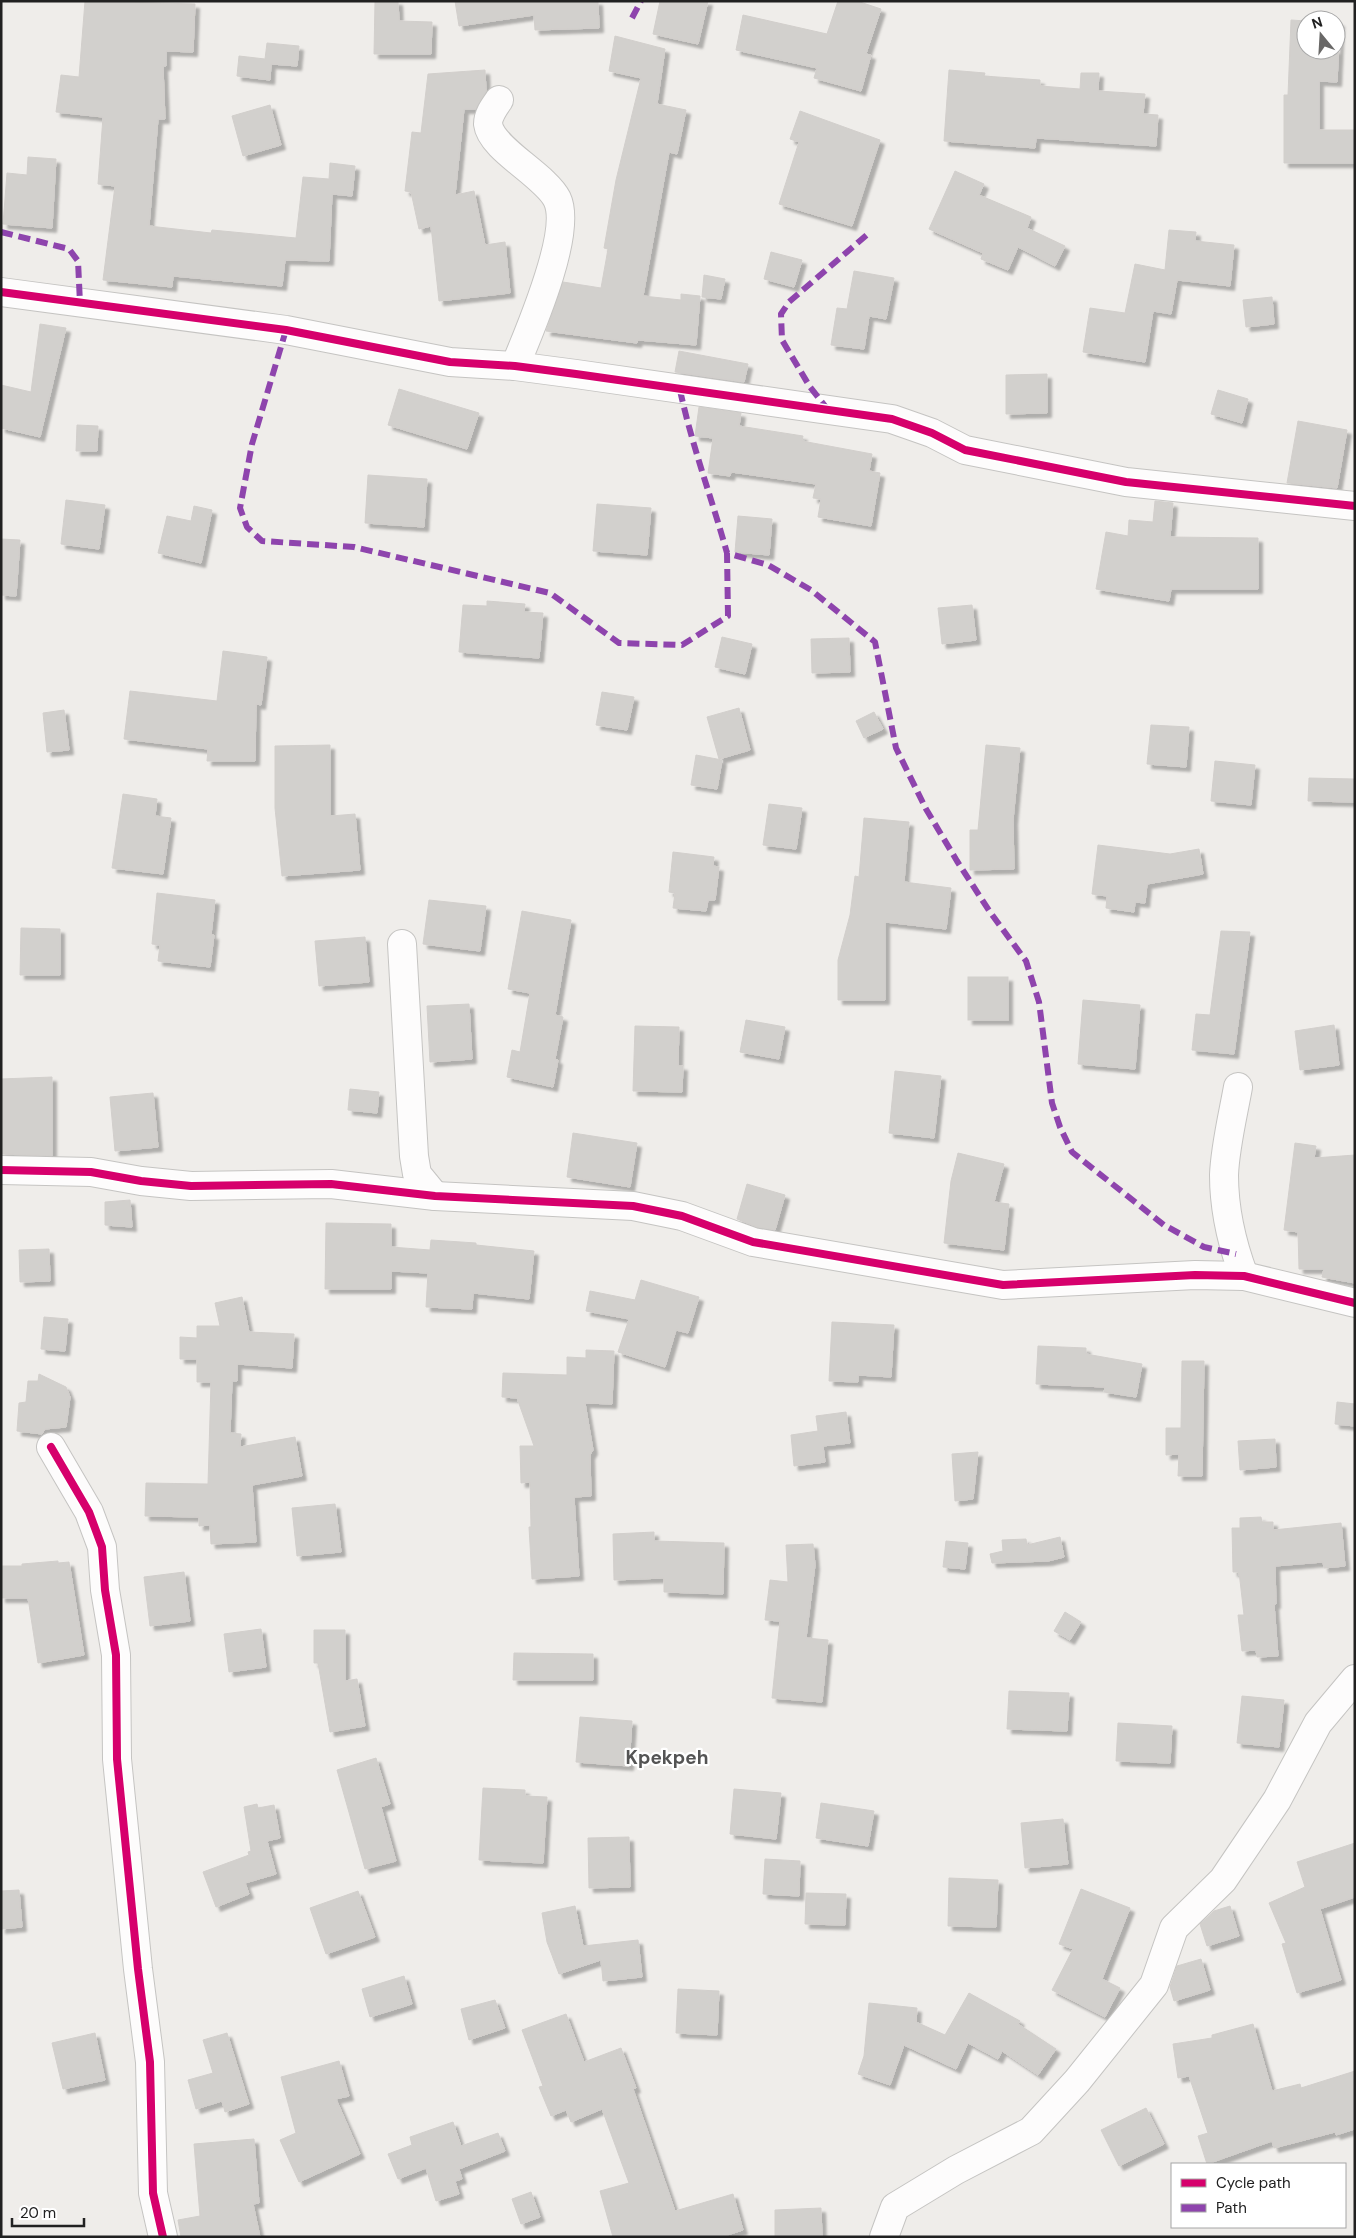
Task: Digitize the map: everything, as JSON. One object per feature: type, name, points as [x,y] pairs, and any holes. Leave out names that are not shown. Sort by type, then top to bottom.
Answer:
[{"type":"street","points":[[499,100],[490,113],[488,124],[494,137],[547,186],[557,200],[560,216],[557,247],[542,297],[515,366]]},
{"type":"street","points":[[1,292],[286,330],[450,362],[515,366],[892,419],[932,433],[965,450],[1126,482],[1355,506]]},
{"type":"street","points":[[402,944],[414,1156],[417,1174],[435,1196]]},
{"type":"street","points":[[1238,1087],[1224,1174],[1227,1213],[1236,1254],[1244,1276]]},
{"type":"street","points":[[1,1170],[91,1172],[141,1182],[191,1186],[332,1184],[435,1196],[633,1206],[682,1216],[753,1242],[1003,1285],[1073,1283],[1195,1275],[1244,1276],[1355,1303]]},
{"type":"street","points":[[50,1447],[90,1512],[102,1548],[116,1655],[119,1778],[138,1969],[150,2062],[153,2193],[163,2237]]},
{"type":"street","points":[[884,2237],[895,2207],[956,2170],[1031,2131],[1077,2081],[1154,1985],[1174,1928],[1223,1880],[1277,1800],[1318,1723],[1355,1679]]},
{"type":"building","points":[[85,1],[195,4],[193,52],[166,51],[166,66],[163,66],[165,119],[158,119],[149,226],[211,233],[212,230],[296,238],[303,177],[329,179],[330,163],[355,166],[352,196],[332,194],[329,261],[285,260],[282,286],[173,276],[172,287],[103,280],[115,186],[98,184],[103,117],[56,112],[61,75],[79,77]]},
{"type":"building","points":[[375,1],[398,1],[399,21],[432,22],[431,54],[374,54]]},
{"type":"building","points":[[455,1],[598,1],[599,28],[535,30],[534,15],[459,26]]},
{"type":"building","points":[[660,1],[708,1],[698,44],[653,34]]},
{"type":"building","points":[[838,1],[857,1],[881,9],[866,54],[871,55],[861,91],[814,78],[817,68],[736,50],[743,15],[827,34]]},
{"type":"building","points":[[1291,20],[1296,20],[1296,60],[1338,60],[1337,82],[1319,81],[1319,130],[1355,130],[1354,163],[1284,163],[1284,95],[1288,95]]},
{"type":"building","points":[[615,36],[665,49],[657,104],[686,110],[677,154],[669,152],[643,296],[681,300],[681,294],[700,296],[696,345],[638,340],[637,343],[546,331],[563,282],[601,288],[608,249],[604,248],[616,180],[641,78],[609,71]]},
{"type":"building","points":[[267,43],[299,46],[297,66],[271,64],[270,80],[237,76],[239,56],[265,59]]},
{"type":"building","points":[[485,70],[486,91],[476,109],[464,109],[455,195],[474,191],[485,245],[505,242],[510,293],[439,301],[431,226],[419,229],[411,192],[405,191],[412,132],[421,133],[428,74]]},
{"type":"building","points":[[949,70],[985,73],[984,76],[1040,80],[1040,86],[1080,89],[1081,73],[1099,73],[1098,91],[1145,94],[1143,114],[1158,115],[1156,146],[1036,138],[1035,148],[944,141]]},
{"type":"building","points":[[270,105],[281,145],[243,156],[232,116]]},
{"type":"building","points":[[800,111],[880,140],[852,226],[779,204],[799,142],[790,139]]},
{"type":"building","points":[[28,157],[56,159],[52,228],[3,224],[7,173],[27,175]]},
{"type":"building","points":[[955,171],[984,184],[979,195],[1031,217],[1027,228],[1065,246],[1055,266],[1018,247],[1008,270],[981,259],[983,253],[929,229]]},
{"type":"building","points":[[1169,230],[1196,232],[1195,241],[1234,245],[1230,286],[1177,280],[1171,314],[1153,311],[1145,362],[1083,352],[1090,308],[1125,313],[1135,264],[1165,270]]},
{"type":"building","points":[[771,252],[802,260],[794,287],[764,279]]},
{"type":"building","points":[[854,271],[894,278],[886,319],[869,316],[864,349],[831,345],[837,308],[847,309]]},
{"type":"building","points":[[704,275],[725,279],[721,299],[702,297]]},
{"type":"building","points":[[1272,297],[1274,324],[1246,327],[1243,300]]},
{"type":"building","points":[[40,324],[66,328],[40,437],[1,428],[1,385],[31,392]]},
{"type":"building","points":[[679,351],[748,364],[744,382],[675,372]]},
{"type":"building","points":[[1047,374],[1047,413],[1006,414],[1006,375]]},
{"type":"building","points":[[399,389],[479,413],[467,449],[388,425]]},
{"type":"building","points":[[1218,390],[1248,399],[1242,423],[1211,414]]},
{"type":"building","points":[[699,407],[741,413],[739,426],[803,436],[802,441],[872,454],[869,471],[880,473],[871,526],[818,517],[821,499],[813,498],[816,484],[731,472],[730,476],[708,473],[713,438],[695,436]]},
{"type":"building","points":[[1298,421],[1347,430],[1337,488],[1287,483]]},
{"type":"building","points":[[77,425],[98,426],[97,451],[76,451]]},
{"type":"building","points":[[368,475],[427,479],[424,527],[365,523]]},
{"type":"building","points":[[66,500],[105,505],[99,549],[61,544]]},
{"type":"building","points":[[1155,501],[1173,503],[1170,537],[1258,538],[1258,589],[1171,589],[1169,601],[1096,589],[1106,532],[1128,536],[1129,520],[1153,522]]},
{"type":"building","points":[[597,504],[651,508],[647,555],[593,551]]},
{"type":"building","points":[[194,506],[212,510],[201,563],[158,553],[167,516],[191,521]]},
{"type":"building","points":[[738,516],[772,519],[769,555],[735,552]]},
{"type":"building","points":[[1,539],[20,540],[16,596],[1,595]]},
{"type":"building","points":[[487,601],[525,604],[524,612],[543,613],[539,658],[459,652],[463,605],[487,606]]},
{"type":"building","points":[[972,605],[976,640],[942,644],[938,608]]},
{"type":"building","points":[[722,637],[752,644],[745,674],[715,667]]},
{"type":"building","points":[[849,638],[850,672],[812,673],[811,639]]},
{"type":"building","points":[[223,651],[267,657],[261,705],[256,704],[255,761],[207,761],[208,749],[124,739],[130,691],[217,701]]},
{"type":"building","points":[[602,692],[634,697],[627,730],[596,725]]},
{"type":"building","points":[[739,708],[750,750],[719,759],[707,717]]},
{"type":"building","points":[[64,710],[69,750],[47,752],[43,713]]},
{"type":"building","points":[[874,712],[883,729],[864,738],[856,721]]},
{"type":"building","points":[[1151,725],[1189,727],[1186,767],[1147,764]]},
{"type":"building","points":[[330,745],[330,816],[355,814],[360,870],[282,876],[275,808],[275,746]]},
{"type":"building","points":[[986,745],[1020,748],[1013,820],[1014,869],[970,870],[970,830],[978,830]]},
{"type":"building","points":[[696,755],[722,760],[717,789],[691,785]]},
{"type":"building","points":[[1215,761],[1255,765],[1251,805],[1211,801]]},
{"type":"building","points":[[1309,778],[1355,779],[1355,802],[1308,801]]},
{"type":"building","points":[[123,794],[157,799],[155,816],[171,818],[163,874],[112,868]]},
{"type":"building","points":[[769,804],[802,808],[796,849],[763,845]]},
{"type":"building","points":[[864,818],[909,822],[904,882],[951,888],[946,929],[885,922],[885,1000],[838,1000],[838,960],[850,915],[855,876],[859,877]]},
{"type":"building","points":[[1098,845],[1170,854],[1199,849],[1203,874],[1147,884],[1145,903],[1135,902],[1134,912],[1106,908],[1107,896],[1092,894]]},
{"type":"building","points":[[673,852],[714,857],[713,866],[719,867],[715,900],[708,900],[706,911],[673,908],[675,893],[669,892]]},
{"type":"building","points":[[157,893],[215,900],[211,935],[214,935],[210,967],[158,961],[160,945],[152,944]]},
{"type":"building","points":[[429,900],[486,906],[480,951],[423,944]]},
{"type":"building","points":[[522,911],[571,920],[555,1015],[563,1017],[555,1059],[558,1060],[553,1087],[507,1077],[512,1050],[520,1052],[530,993],[508,989]]},
{"type":"building","points":[[21,928],[60,929],[60,975],[20,975]]},
{"type":"building","points":[[1221,931],[1250,932],[1234,1054],[1192,1050],[1196,1014],[1210,1015]]},
{"type":"building","points":[[365,937],[369,982],[319,986],[315,941]]},
{"type":"building","points":[[968,977],[1008,977],[1008,1020],[968,1020]]},
{"type":"building","points":[[1083,1000],[1140,1005],[1135,1069],[1078,1064]]},
{"type":"building","points":[[469,1004],[472,1059],[430,1062],[427,1006]]},
{"type":"building","points":[[746,1020],[785,1027],[779,1059],[740,1052]]},
{"type":"building","points":[[1334,1025],[1339,1065],[1300,1070],[1295,1031]]},
{"type":"building","points":[[635,1026],[679,1027],[678,1066],[683,1066],[682,1092],[633,1091]]},
{"type":"building","points":[[895,1071],[941,1076],[934,1138],[889,1133]]},
{"type":"building","points":[[52,1077],[52,1156],[1,1154],[1,1079]]},
{"type":"building","points":[[350,1089],[379,1092],[377,1113],[348,1110]]},
{"type":"building","points":[[153,1093],[158,1147],[115,1151],[110,1097]]},
{"type":"building","points":[[573,1133],[637,1143],[630,1187],[567,1177]]},
{"type":"building","points":[[1295,1143],[1316,1146],[1314,1158],[1355,1155],[1355,1283],[1322,1277],[1324,1269],[1299,1269],[1298,1232],[1284,1230]]},
{"type":"building","points":[[958,1153],[1004,1164],[994,1202],[1009,1204],[1004,1250],[944,1243],[951,1181]]},
{"type":"building","points":[[747,1184],[785,1195],[775,1230],[757,1227],[737,1219]]},
{"type":"building","points":[[130,1200],[132,1227],[105,1225],[105,1202]]},
{"type":"building","points":[[326,1223],[391,1224],[391,1247],[430,1250],[431,1240],[476,1243],[476,1245],[534,1251],[529,1299],[473,1293],[472,1309],[426,1307],[428,1273],[391,1271],[391,1289],[325,1289]]},
{"type":"building","points":[[49,1249],[50,1281],[20,1282],[19,1250]]},
{"type":"building","points":[[641,1280],[699,1297],[688,1333],[676,1330],[665,1367],[618,1352],[629,1319],[586,1311],[590,1291],[635,1300]]},
{"type":"building","points":[[242,1297],[249,1332],[294,1334],[292,1368],[237,1364],[237,1381],[232,1381],[230,1433],[241,1434],[240,1447],[295,1437],[302,1476],[252,1485],[256,1542],[211,1544],[210,1525],[199,1526],[199,1517],[145,1516],[146,1483],[208,1484],[211,1382],[197,1382],[197,1359],[180,1359],[180,1337],[197,1338],[197,1326],[220,1326],[215,1303]]},
{"type":"building","points":[[44,1317],[68,1319],[65,1351],[41,1349]]},
{"type":"building","points":[[832,1322],[894,1325],[891,1377],[858,1375],[858,1382],[829,1381]]},
{"type":"building","points":[[1038,1346],[1086,1348],[1086,1354],[1142,1364],[1136,1397],[1104,1392],[1105,1387],[1036,1384]]},
{"type":"building","points":[[586,1350],[614,1351],[612,1404],[585,1403],[593,1450],[590,1455],[591,1496],[574,1497],[579,1576],[532,1579],[529,1527],[531,1527],[530,1482],[521,1483],[520,1446],[534,1446],[517,1398],[502,1397],[503,1373],[567,1375],[567,1357],[586,1358]]},
{"type":"building","points":[[1182,1361],[1204,1361],[1202,1476],[1178,1476],[1179,1454],[1166,1455],[1166,1428],[1181,1428]]},
{"type":"building","points":[[39,1374],[66,1387],[70,1397],[66,1427],[45,1429],[42,1434],[17,1431],[19,1403],[26,1402],[28,1381],[38,1381]]},
{"type":"building","points":[[1337,1402],[1355,1404],[1355,1426],[1335,1424]]},
{"type":"building","points":[[846,1412],[850,1443],[823,1446],[825,1462],[794,1466],[791,1435],[818,1431],[816,1416]]},
{"type":"building","points":[[1275,1439],[1276,1467],[1240,1470],[1238,1441]]},
{"type":"building","points":[[978,1452],[973,1499],[955,1501],[952,1454]]},
{"type":"building","points":[[335,1504],[341,1552],[297,1556],[292,1508]]},
{"type":"building","points":[[1261,1517],[1262,1522],[1273,1522],[1273,1530],[1341,1523],[1345,1566],[1324,1568],[1323,1562],[1275,1566],[1276,1604],[1274,1604],[1278,1656],[1257,1657],[1256,1650],[1242,1651],[1238,1615],[1244,1615],[1239,1572],[1233,1572],[1232,1528],[1240,1528],[1240,1518]]},
{"type":"building","points":[[654,1532],[654,1541],[724,1543],[723,1594],[664,1592],[664,1578],[614,1580],[613,1534]]},
{"type":"building","points":[[1060,1537],[1064,1557],[1048,1561],[992,1563],[990,1554],[1003,1551],[1002,1540],[1026,1539],[1027,1545]]},
{"type":"building","points":[[946,1541],[968,1543],[965,1569],[943,1567]]},
{"type":"building","points":[[813,1544],[815,1565],[806,1638],[828,1640],[822,1702],[772,1698],[780,1621],[765,1620],[770,1580],[788,1582],[786,1545]]},
{"type":"building","points":[[58,1561],[58,1563],[69,1562],[84,1655],[38,1663],[28,1598],[1,1598],[1,1566],[22,1566],[22,1564]]},
{"type":"building","points":[[184,1572],[190,1621],[150,1626],[144,1577]]},
{"type":"building","points":[[1065,1612],[1081,1622],[1070,1640],[1054,1631]]},
{"type":"building","points":[[261,1629],[266,1667],[229,1672],[224,1634]]},
{"type":"building","points":[[314,1630],[345,1630],[345,1681],[357,1679],[365,1726],[330,1732],[318,1663],[314,1663]]},
{"type":"building","points":[[514,1653],[593,1654],[593,1680],[513,1680]]},
{"type":"building","points":[[1009,1691],[1069,1693],[1067,1731],[1007,1729]]},
{"type":"building","points":[[1242,1696],[1284,1700],[1279,1747],[1237,1743]]},
{"type":"building","points":[[580,1717],[632,1721],[629,1766],[576,1762]]},
{"type":"building","points":[[1118,1723],[1172,1726],[1170,1763],[1116,1761]]},
{"type":"building","points":[[376,1758],[390,1804],[381,1807],[396,1861],[365,1869],[337,1770]]},
{"type":"building","points":[[483,1788],[525,1790],[525,1796],[547,1797],[543,1863],[479,1860]]},
{"type":"building","points":[[734,1789],[781,1793],[776,1839],[730,1834]]},
{"type":"building","points":[[821,1803],[874,1811],[868,1846],[816,1838]]},
{"type":"building","points":[[257,1804],[258,1808],[274,1805],[280,1838],[267,1841],[276,1874],[245,1883],[249,1894],[216,1907],[203,1872],[249,1855],[248,1852],[251,1851],[244,1807]]},
{"type":"building","points":[[1063,1819],[1068,1864],[1025,1868],[1021,1823]]},
{"type":"building","points":[[629,1837],[630,1887],[589,1888],[588,1838]]},
{"type":"building","points":[[1355,1843],[1355,1897],[1320,1909],[1341,1980],[1297,1993],[1282,1944],[1286,1943],[1269,1903],[1305,1887],[1297,1862]]},
{"type":"building","points":[[765,1859],[800,1861],[799,1896],[763,1894]]},
{"type":"building","points":[[949,1878],[998,1880],[996,1927],[948,1926]]},
{"type":"building","points":[[1081,1889],[1130,1908],[1102,1979],[1120,1988],[1105,2017],[1052,1990],[1073,1949],[1059,1944]]},
{"type":"building","points":[[19,1890],[22,1927],[1,1929],[1,1891]]},
{"type":"building","points":[[358,1891],[375,1937],[326,1954],[310,1908]]},
{"type":"building","points":[[806,1893],[846,1894],[845,1925],[805,1924]]},
{"type":"building","points":[[575,1906],[583,1946],[638,1940],[642,1977],[603,1981],[601,1960],[559,1974],[547,1942],[542,1913]]},
{"type":"building","points":[[1230,1906],[1239,1936],[1207,1946],[1200,1924],[1214,1911]]},
{"type":"building","points":[[1201,1959],[1210,1990],[1174,2001],[1170,1987],[1177,1966]]},
{"type":"building","points":[[404,1976],[412,2004],[370,2017],[362,1989]]},
{"type":"building","points":[[678,1989],[719,1991],[717,2035],[676,2033]]},
{"type":"building","points":[[969,1993],[1020,2021],[1018,2024],[1056,2049],[1038,2075],[1002,2051],[998,2059],[968,2043],[956,2069],[904,2045],[890,2085],[858,2074],[864,2056],[869,2003],[917,2008],[916,2022],[945,2035]]},
{"type":"building","points":[[495,2000],[505,2028],[469,2040],[461,2009]]},
{"type":"building","points":[[566,2014],[584,2062],[621,2048],[636,2088],[633,2089],[675,2211],[733,2194],[743,2230],[721,2237],[613,2237],[600,2191],[629,2183],[602,2109],[571,2122],[566,2110],[551,2116],[539,2087],[543,2086],[522,2030]]},
{"type":"building","points":[[1253,2024],[1272,2091],[1300,2084],[1301,2088],[1355,2071],[1355,2129],[1336,2135],[1335,2132],[1274,2148],[1272,2141],[1207,2163],[1198,2136],[1208,2133],[1189,2076],[1178,2078],[1173,2044],[1212,2038],[1212,2035]]},
{"type":"building","points":[[95,2033],[105,2080],[63,2089],[52,2043]]},
{"type":"building","points":[[227,2033],[249,2104],[225,2112],[222,2101],[196,2109],[188,2080],[213,2073],[203,2040]]},
{"type":"building","points":[[339,2061],[349,2096],[336,2099],[360,2154],[299,2182],[280,2140],[296,2133],[281,2077]]},
{"type":"building","points":[[1146,2108],[1164,2144],[1119,2166],[1101,2130]]},
{"type":"building","points":[[453,2122],[461,2146],[498,2133],[505,2151],[459,2169],[462,2179],[455,2181],[459,2194],[436,2201],[426,2168],[398,2179],[388,2154],[412,2145],[410,2137]]},
{"type":"building","points":[[254,2139],[259,2203],[253,2204],[260,2237],[181,2237],[178,2220],[200,2216],[194,2144]]},
{"type":"building","points":[[531,2192],[540,2217],[521,2224],[512,2199]]},
{"type":"building","points":[[821,2208],[822,2237],[775,2237],[775,2210]]},
{"type":"marked path","points":[[632,18],[641,1]]},
{"type":"marked path","points":[[1,232],[69,249],[78,261],[80,303]]},
{"type":"marked path","points":[[829,411],[810,387],[782,340],[781,314],[789,302],[869,233]]},
{"type":"marked path","points":[[286,330],[252,444],[240,508],[247,527],[262,541],[354,547],[550,593],[619,643],[682,645],[728,616],[727,553],[768,565],[811,590],[875,642],[896,748],[926,809],[957,861],[990,912],[1026,961],[1039,1002],[1052,1103],[1060,1127],[1072,1152],[1164,1225],[1204,1247],[1236,1254]]},
{"type":"marked path","points":[[680,390],[696,452],[727,553]]},
{"type":"cycle path","points":[[1,292],[286,330],[450,362],[515,366],[892,419],[932,433],[965,450],[1126,482],[1355,506]]},
{"type":"cycle path","points":[[1,1170],[91,1172],[141,1181],[191,1186],[331,1184],[435,1196],[633,1206],[682,1216],[753,1242],[1003,1285],[1195,1275],[1244,1276],[1355,1303]]},
{"type":"cycle path","points":[[51,1447],[89,1512],[102,1547],[105,1590],[116,1655],[117,1759],[138,1969],[150,2062],[153,2193],[163,2237]]},
{"type":"district","name":"Kpekpeh","points":[[667,1757]]}]
